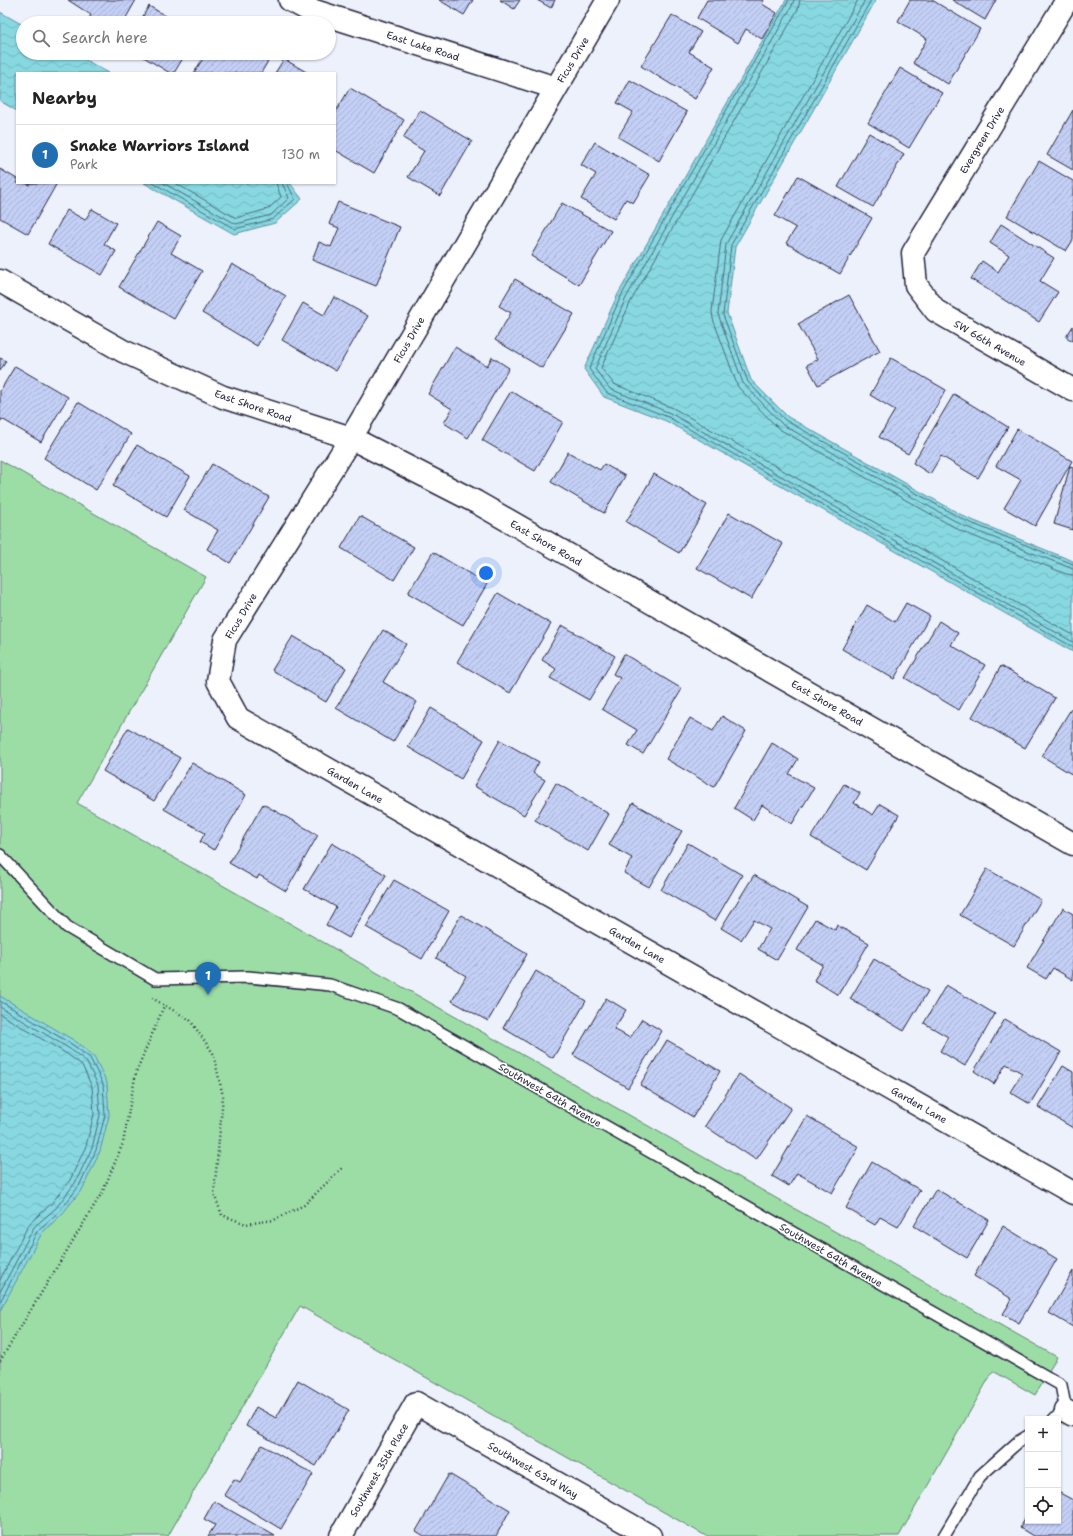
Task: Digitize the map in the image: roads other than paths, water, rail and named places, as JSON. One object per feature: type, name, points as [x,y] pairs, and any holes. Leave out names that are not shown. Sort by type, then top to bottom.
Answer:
[{"type":"street","name":"East Lake Road","points":[[290,0],[305,8],[330,16]]},
{"type":"street","name":"Ficus Drive","points":[[218,681],[225,640],[351,438],[608,0]]},
{"type":"street","name":"Evergreen Drive","points":[[916,284],[913,253],[1067,0]]},
{"type":"street","name":"East Lake Road","points":[[336,18],[556,88]]},
{"type":"street","name":"East Shore Road","points":[[0,281],[123,351],[223,397],[351,438],[476,502],[1073,844]]},
{"type":"street","name":"SW 66th Avenue","points":[[916,284],[936,311],[1073,390]]},
{"type":"street","name":"Garden Lane","points":[[218,681],[238,718],[1073,1193]]},
{"type":"street","name":"Southwest 35th Place","points":[[341,1536],[416,1403]]},
{"type":"street","name":"Southwest 63rd Way","points":[[416,1403],[650,1536]]},
{"type":"lane","name":"Southwest 64th Avenue","points":[[0,855],[67,927],[155,979],[248,977],[330,984],[399,1009],[1061,1385],[1065,1415]]},
{"type":"lane","points":[[944,1536],[980,1476],[1025,1438]]},
{"type":"water","points":[[786,0],[876,0],[735,247],[727,313],[751,380],[788,417],[967,518],[1073,561],[1073,652],[666,421],[604,397],[584,369],[618,294]]},
{"type":"water","points":[[0,12],[16,21],[16,60],[86,60],[107,72],[16,72],[16,110],[0,101]]},
{"type":"water","points":[[146,184],[291,184],[302,199],[275,223],[234,234]]},
{"type":"water","points":[[0,996],[75,1041],[94,1056],[107,1083],[109,1116],[100,1151],[83,1188],[62,1214],[42,1233],[0,1311]]},
{"type":"place","name":"Snake Warriors Island","points":[[208,995]]}]
